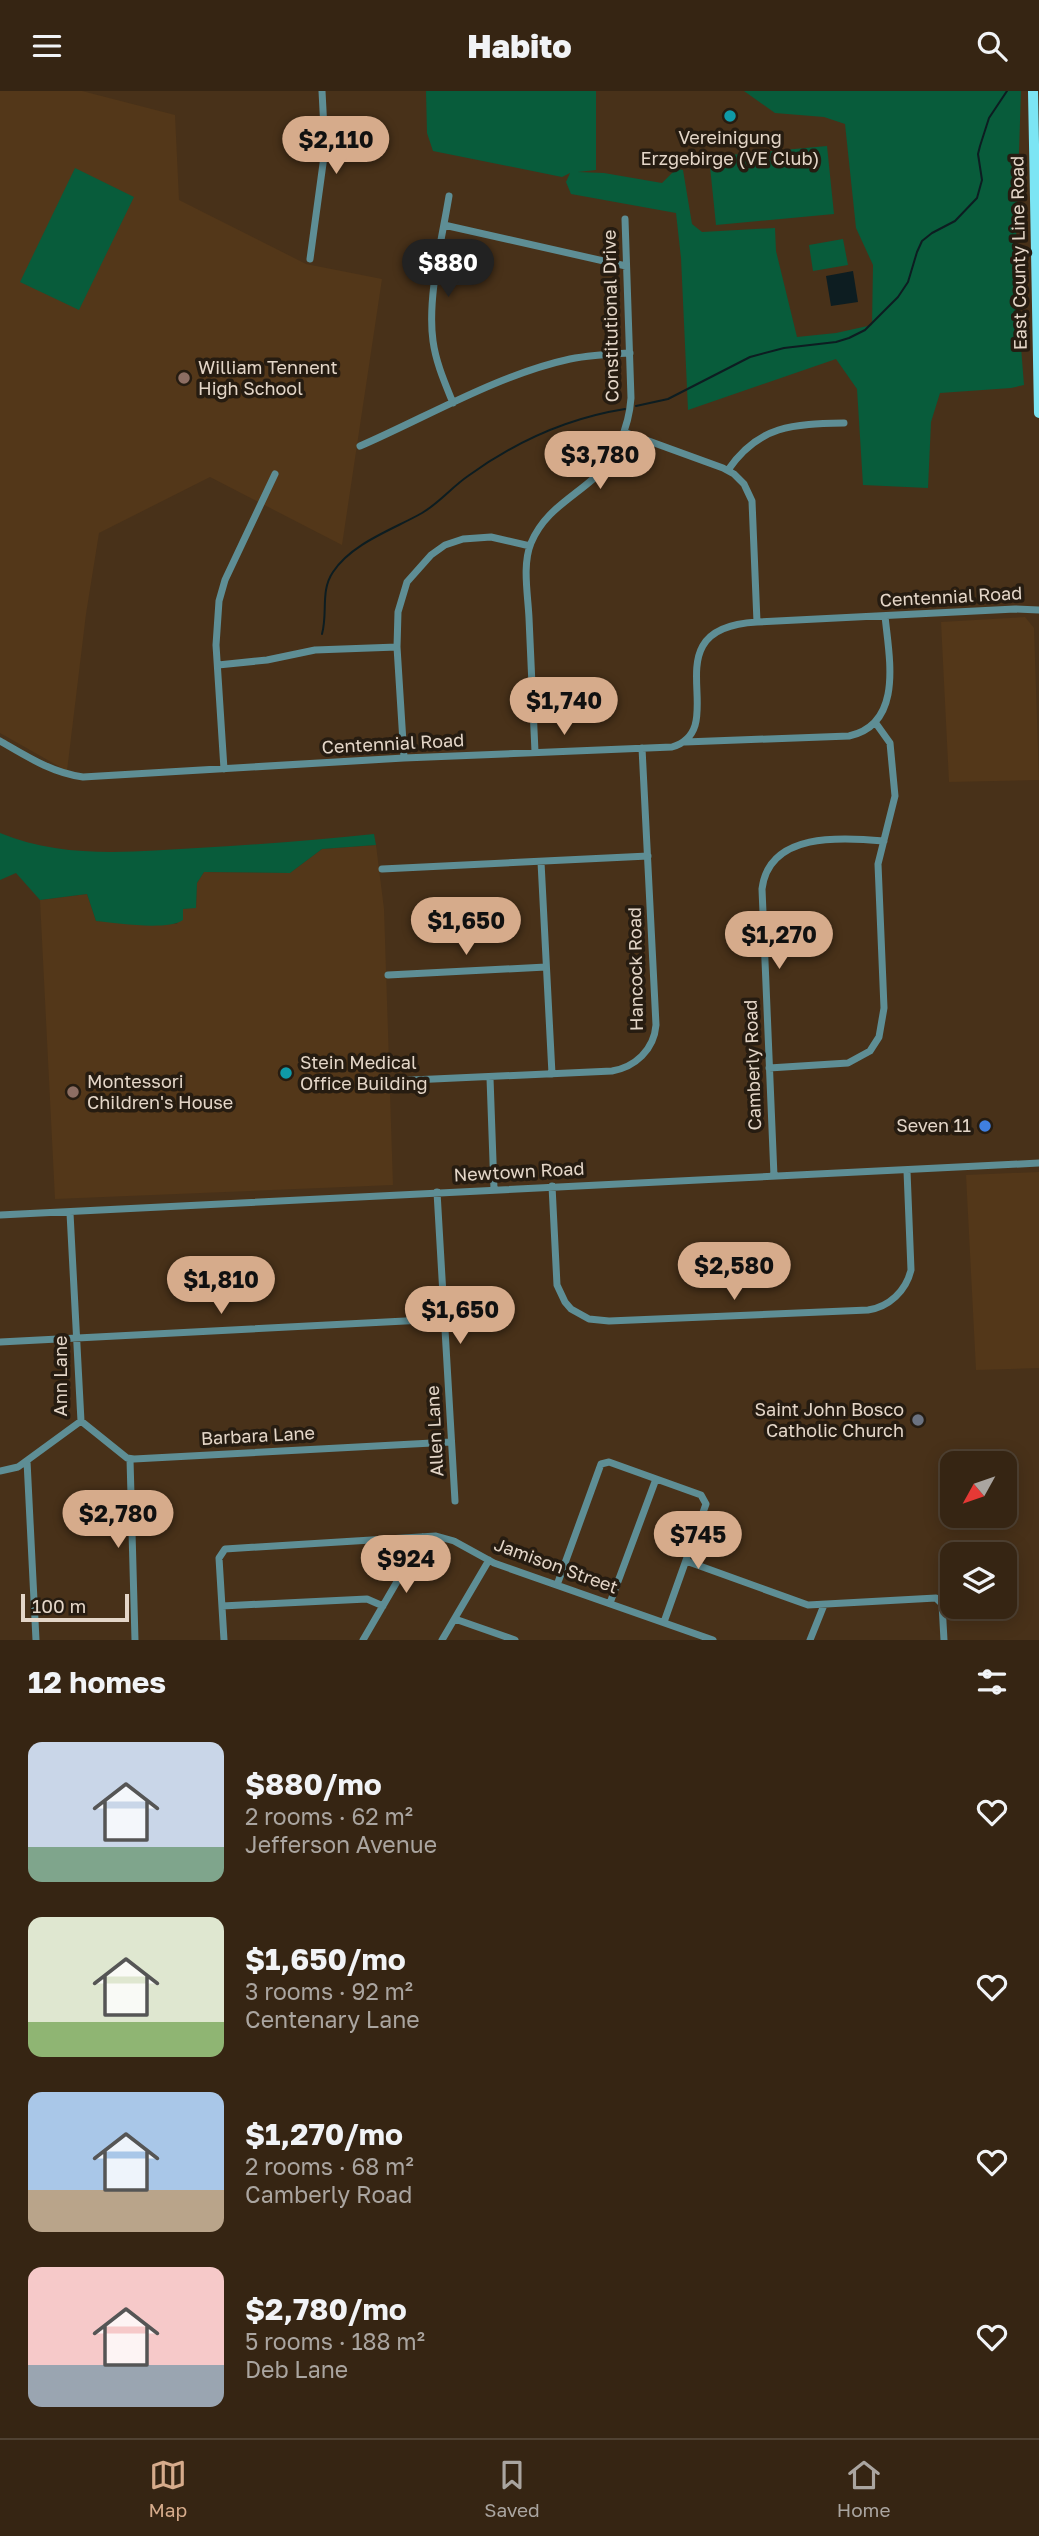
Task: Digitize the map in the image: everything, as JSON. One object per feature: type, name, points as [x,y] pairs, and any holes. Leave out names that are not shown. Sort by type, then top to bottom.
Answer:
[{"type":"main road","name":"East County Line Road","points":[[1032,91],[1039,414]]},
{"type":"street","points":[[310,259],[325,149],[322,91]]},
{"type":"street","points":[[449,195],[432,311],[432,334],[438,363],[453,403]]},
{"type":"street","name":"Constitutional Drive","points":[[536,752],[527,580],[530,546],[537,530],[552,510],[599,473],[616,450],[624,432],[630,406],[625,219]]},
{"type":"street","points":[[444,225],[626,266]]},
{"type":"street","points":[[360,446],[541,366],[583,357],[629,353]]},
{"type":"street","points":[[728,470],[748,446],[779,428],[802,424],[844,423]]},
{"type":"street","points":[[624,432],[728,470],[744,484],[754,511],[757,622]]},
{"type":"street","points":[[224,769],[216,629],[221,594],[275,474]]},
{"type":"street","points":[[404,758],[397,647],[398,611],[403,589],[413,573],[431,555],[456,541],[491,537],[530,546]]},
{"type":"street","name":"Centennial Road","points":[[0,741],[42,765],[74,776],[672,747],[685,742],[696,726],[696,672],[700,653],[705,644],[720,630],[728,627],[757,622],[1039,610]]},
{"type":"street","points":[[685,742],[849,736],[864,730],[875,722],[889,697],[886,616]]},
{"type":"street","points":[[218,665],[267,660],[315,650],[397,647]]},
{"type":"street","points":[[769,1068],[848,1063],[870,1051],[879,1037],[884,1008],[878,864],[894,804],[890,743],[875,722]]},
{"type":"street","name":"Hancock Road","points":[[390,1081],[622,1069],[640,1058],[653,1038],[655,1012],[642,748]]},
{"type":"street","name":"Camberly Road","points":[[774,1176],[762,889],[765,875],[780,854],[796,845],[844,840],[884,841]]},
{"type":"street","points":[[382,869],[648,856]]},
{"type":"street","points":[[541,862],[552,1074]]},
{"type":"street","points":[[388,975],[546,967]]},
{"type":"street","points":[[490,1077],[494,1189]]},
{"type":"street","name":"Newtown Road","points":[[0,1215],[1039,1163]]},
{"type":"street","points":[[552,1186],[557,1286],[571,1309],[597,1321],[690,1318],[868,1310],[893,1300],[905,1285],[911,1270],[907,1171]]},
{"type":"street","name":"Allen Lane","points":[[438,1192],[454,1501]]},
{"type":"street","name":"Ann Lane","points":[[0,1471],[18,1467],[80,1422],[69,1213]]},
{"type":"street","points":[[0,1342],[444,1318]]},
{"type":"street","points":[[80,1422],[130,1459],[135,1640]]},
{"type":"street","name":"Barbara Lane","points":[[130,1459],[451,1442]]},
{"type":"street","points":[[27,1461],[36,1640]]},
{"type":"street","points":[[557,1585],[599,1467],[608,1462],[701,1495],[706,1500],[664,1622]]},
{"type":"street","points":[[610,1603],[656,1479]]},
{"type":"street","points":[[363,1640],[423,1537]]},
{"type":"street","name":"Jamison Street","points":[[222,1606],[219,1559],[221,1552],[229,1548],[444,1537],[489,1560],[713,1640]]},
{"type":"street","points":[[442,1640],[489,1560]]},
{"type":"street","points":[[686,1561],[801,1603],[824,1605],[932,1598],[940,1600],[944,1640]]},
{"type":"street","points":[[224,1640],[222,1606],[367,1599],[383,1606]]},
{"type":"street","points":[[810,1640],[824,1605]]},
{"type":"street","points":[[455,1619],[515,1640]]},
{"type":"shaded area","name":"William Tennent High School","points":[[0,91],[82,91],[175,115],[179,200],[306,264],[382,279],[342,545],[210,477],[99,533],[67,771],[0,733]]},
{"type":"shaded area","points":[[853,271],[858,302],[831,306],[826,276]]},
{"type":"shaded area","points":[[1025,617],[1034,628],[1039,780],[949,782],[941,622]]},
{"type":"shaded area","points":[[376,845],[384,909],[393,1185],[55,1199],[40,900],[87,894],[96,921],[177,924],[183,909],[196,907],[197,883],[204,872],[290,873],[322,849]]},
{"type":"shaded area","points":[[1039,1172],[1039,1368],[976,1370],[966,1175]]},
{"type":"green space","points":[[426,91],[596,91],[596,170],[578,172],[604,173],[662,183],[676,169],[683,170],[692,224],[702,232],[775,228],[776,251],[797,337],[836,333],[872,325],[873,265],[856,228],[845,124],[824,117],[775,113],[744,91],[1021,91],[1015,271],[1024,385],[940,393],[931,422],[928,488],[863,485],[857,389],[836,359],[688,410],[681,258],[676,213],[571,194],[566,182],[570,173],[562,177],[433,151],[427,133]]},
{"type":"green space","points":[[827,146],[834,214],[716,225],[709,157]]},
{"type":"green space","points":[[75,168],[134,197],[79,310],[20,282]]},
{"type":"green space","points":[[843,239],[848,265],[813,271],[809,245]]},
{"type":"green space","points":[[0,833],[48,847],[97,852],[241,845],[374,834],[376,845],[322,849],[290,873],[204,872],[197,883],[196,908],[183,909],[183,920],[165,925],[141,925],[96,921],[87,894],[40,900],[16,873],[0,880]]},
{"type":"waterway","points":[[636,406],[668,399],[750,357],[784,348],[836,342],[865,330],[898,297],[908,282],[922,241],[955,221],[977,198],[982,180],[978,154],[980,146],[989,118],[1007,91]]},
{"type":"waterway","points":[[322,634],[329,579],[351,553],[422,513],[468,476],[523,442],[583,418],[625,409]]},
{"type":"place","name":"Vereinigung Erzgebirge (VE Club)","points":[[730,116]]},
{"type":"place","name":"William Tennent High School","points":[[184,378]]},
{"type":"place","name":"Stein Medical Office Building","points":[[286,1073]]},
{"type":"place","name":"Montessori Children's House","points":[[73,1092]]},
{"type":"place","name":"Seven 11","points":[[985,1126]]},
{"type":"place","name":"Saint John Bosco Catholic Church","points":[[918,1420]]}]
